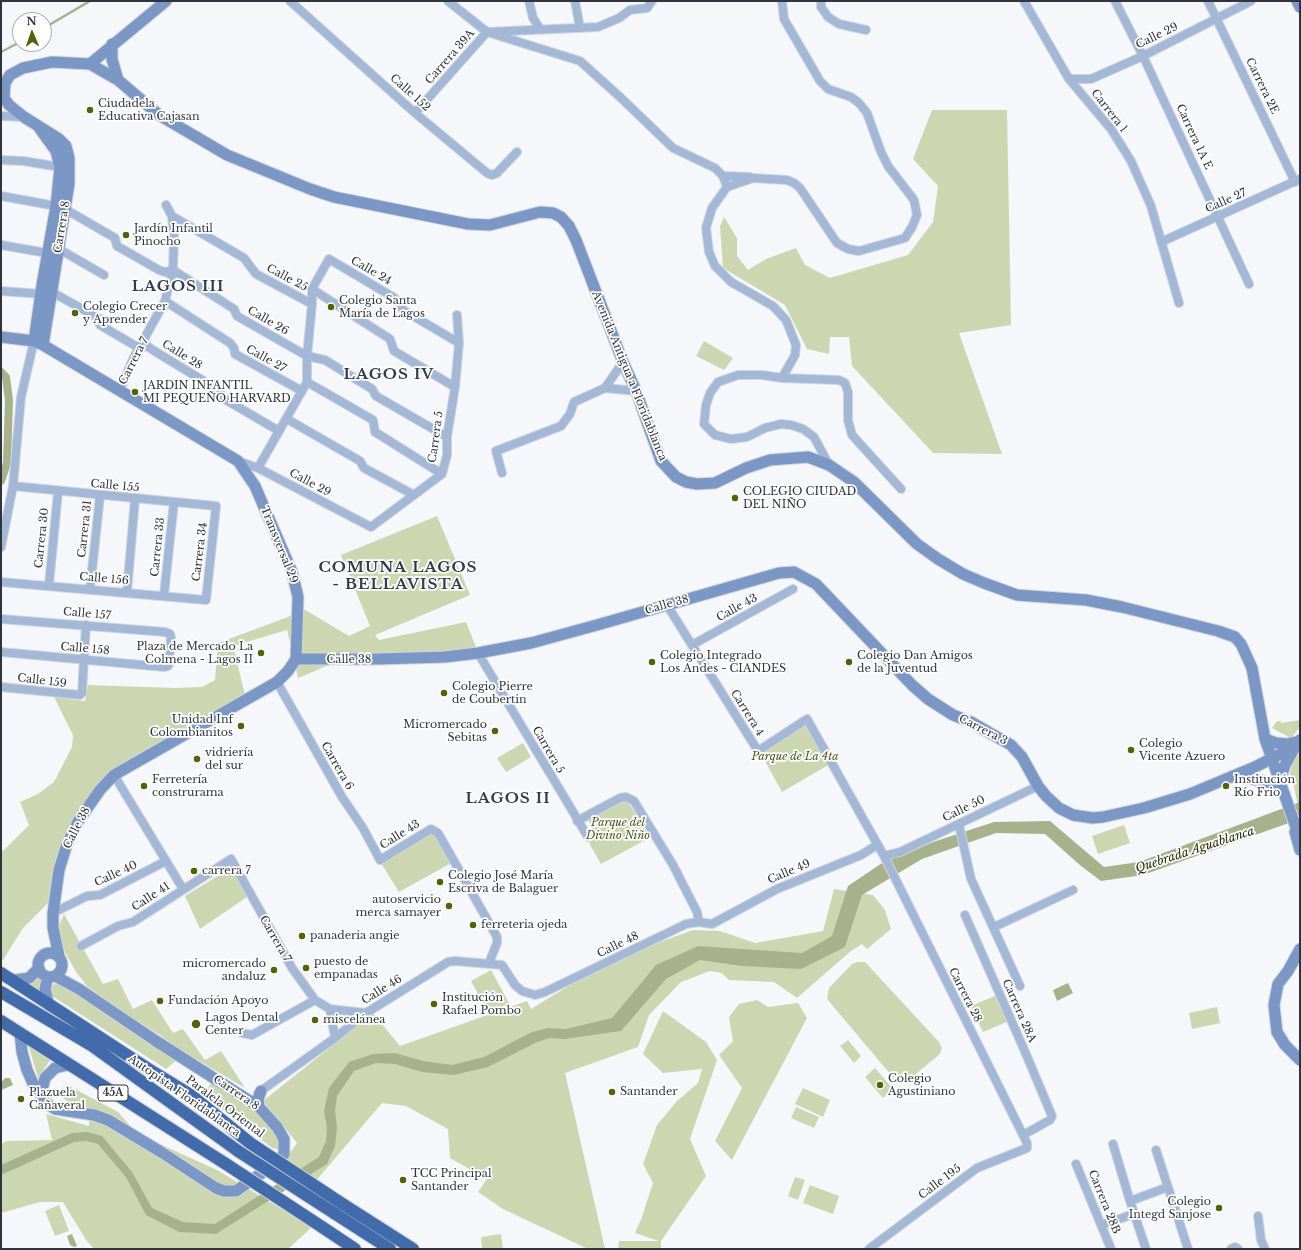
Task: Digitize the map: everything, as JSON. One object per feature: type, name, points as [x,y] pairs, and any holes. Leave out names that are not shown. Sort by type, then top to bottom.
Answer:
[{"type":"highway","name":"Paralela Oriental","points":[[5,976],[191,1095],[250,1143],[338,1208],[413,1249]]},
{"type":"highway","name":"Autopista Floridablanca","points":[[1,992],[91,1045],[238,1151],[338,1208],[365,1232],[390,1249]]},
{"type":"highway","name":"45A","points":[[1,1021],[226,1164],[322,1227],[348,1246],[355,1249]]},
{"type":"highway","points":[[365,1232],[408,1249]]},
{"type":"main road","points":[[90,64],[112,44],[166,1]]},
{"type":"main road","points":[[1297,1],[1300,7]]},
{"type":"main road","points":[[112,44],[112,58],[118,80]]},
{"type":"main road","name":"Carrera 8","points":[[39,343],[46,293],[47,253],[61,207],[70,168],[69,158],[66,146],[59,139],[8,105],[4,98],[4,84],[10,75],[23,68],[52,62],[90,64],[118,80]]},
{"type":"main road","name":"Avenida Antigua a Floridablanca","points":[[118,80],[159,115],[227,155],[334,197],[468,224],[490,225],[540,212],[553,213],[565,222],[576,240],[623,362],[636,391],[661,462],[676,477],[686,482],[698,484],[715,483],[746,468],[770,460],[808,457],[829,465],[854,482],[917,544],[944,563],[977,580],[1017,595],[1086,600],[1118,606],[1218,631],[1235,637],[1241,644],[1252,668],[1265,739],[1271,761]]},
{"type":"main road","name":"Carrera 8","points":[[36,124],[56,151],[60,167],[61,207],[59,249],[46,293]]},
{"type":"main road","points":[[1,337],[39,343],[238,461]]},
{"type":"main road","name":"Transversal 29","points":[[238,461],[255,486],[292,572],[298,598],[296,659]]},
{"type":"main road","name":"Carrera 3","points":[[779,573],[794,572],[816,584],[912,685],[928,699],[953,715],[971,722],[1011,745],[1022,757],[1038,786],[1058,808],[1073,815],[1093,818],[1144,808],[1190,794],[1271,761],[1299,741]]},
{"type":"main road","name":"Calle 38","points":[[60,958],[53,928],[53,913],[59,870],[68,844],[86,810],[114,775],[277,682],[288,671],[296,659],[386,659],[445,657],[478,653],[531,643],[779,573]]},
{"type":"main road","points":[[1265,739],[1276,743],[1288,744],[1299,741]]},
{"type":"main road","points":[[1279,783],[1285,765],[1299,741]]},
{"type":"main road","points":[[1271,761],[1288,805],[1300,850]]},
{"type":"main road","points":[[1233,777],[1279,783]]},
{"type":"main road","points":[[1293,822],[1300,839]]},
{"type":"main road","name":"Calle 38","points":[[42,956],[49,944],[53,928]]},
{"type":"main road","points":[[1300,949],[1288,971],[1278,984],[1274,1005],[1277,1032],[1285,1045],[1300,1060]]},
{"type":"main road","points":[[5,976],[15,980],[29,978],[38,968],[38,963],[42,956],[49,953],[60,958],[62,968],[51,976],[45,983],[46,996],[52,1007]]},
{"type":"main road","name":"Carrera 8","points":[[60,958],[79,989]]},
{"type":"main road","points":[[38,968],[43,974],[51,976]]},
{"type":"main road","name":"Carrera 8","points":[[46,1103],[55,1109],[94,1114],[108,1120],[224,1192],[236,1190],[270,1167],[284,1154],[284,1139],[259,1107],[156,1041],[79,989],[51,976]]},
{"type":"main road","points":[[20,1033],[22,1052],[27,1070],[35,1088],[46,1103]]},
{"type":"main road","points":[[46,1103],[42,1090],[45,1078],[55,1068],[68,1065]]},
{"type":"main road","points":[[259,1107],[258,1099],[261,1091]]},
{"type":"street","name":"Calle 152","points":[[290,1],[415,113],[487,174],[492,175],[497,173],[517,152]]},
{"type":"street","points":[[448,1],[487,32],[580,61],[620,97],[672,148],[715,168],[723,176],[727,187]]},
{"type":"street","points":[[529,1],[533,18],[540,29]]},
{"type":"street","points":[[575,1],[580,28]]},
{"type":"street","name":"Carrera 39A","points":[[415,113],[487,32],[598,27],[619,18],[630,10],[647,8],[652,1]]},
{"type":"street","points":[[723,176],[787,180],[794,183],[800,188],[837,243],[848,249],[859,251],[905,238],[912,228],[917,215],[914,200],[888,166],[881,152],[867,113],[859,103],[850,97],[828,89],[820,81],[784,19],[782,1]]},
{"type":"street","points":[[820,1],[821,7],[828,17],[839,24],[866,30]]},
{"type":"street","name":"Carrera 1","points":[[1024,1],[1069,79],[1111,129],[1131,162],[1151,206],[1160,242],[1179,303]]},
{"type":"street","name":"Carrera 1A E","points":[[1115,1],[1144,56],[1249,284]]},
{"type":"street","name":"Carrera 2E","points":[[1208,1],[1297,180]]},
{"type":"street","name":"Calle 29","points":[[1069,79],[1091,80],[1144,56],[1251,1]]},
{"type":"street","points":[[1,116],[24,117]]},
{"type":"street","points":[[1,160],[23,161],[60,167]]},
{"type":"street","points":[[753,178],[727,187],[712,208],[706,228],[709,252],[715,266],[731,282],[773,306],[786,320],[796,345],[795,355],[782,378]]},
{"type":"street","name":"Calle 27","points":[[1160,242],[1297,180]]},
{"type":"street","name":"Calle 26","points":[[1,196],[61,207],[115,238],[117,246],[165,272],[173,270],[234,309],[237,316],[307,356],[325,360],[372,389],[376,396],[447,437]]},
{"type":"street","points":[[166,204],[172,216]]},
{"type":"street","name":"Carrera 7","points":[[120,390],[139,348],[166,301],[173,270],[172,216]]},
{"type":"street","name":"Calle 25","points":[[172,216],[244,258],[256,274],[312,304]]},
{"type":"street","points":[[1,245],[47,253]]},
{"type":"street","points":[[59,249],[104,275]]},
{"type":"street","name":"Calle 24","points":[[312,289],[329,259],[393,297],[398,301],[403,310],[459,343]]},
{"type":"street","points":[[258,468],[307,382],[307,356],[312,289]]},
{"type":"street","name":"Calle 25","points":[[312,289],[390,339],[394,351],[455,387]]},
{"type":"street","name":"Calle 28","points":[[1,291],[46,293],[100,319],[100,325],[139,348],[146,346],[220,391],[221,397],[279,431]]},
{"type":"street","name":"Calle 27","points":[[166,301],[230,343],[234,348],[235,354],[302,391]]},
{"type":"street","name":"Carrera 5","points":[[371,527],[394,512],[442,474],[447,455],[447,437],[455,387],[459,343],[457,315]]},
{"type":"street","points":[[1,547],[13,486],[21,397],[39,343]]},
{"type":"street","points":[[605,388],[623,362]]},
{"type":"street","points":[[829,465],[814,437],[803,429],[791,425],[780,424],[765,428],[747,437],[731,439],[715,435],[704,424],[706,405],[710,393],[718,382],[738,375],[749,374],[782,378],[839,380],[845,383],[848,392],[848,420],[852,434],[901,489]]},
{"type":"street","points":[[307,382],[373,420],[375,432],[442,474]]},
{"type":"street","points":[[502,473],[496,451],[561,426],[570,414],[574,402],[605,388],[636,391]]},
{"type":"street","points":[[287,419],[360,461],[364,468],[414,495]]},
{"type":"street","name":"Calle 29","points":[[238,461],[258,468],[371,527]]},
{"type":"street","name":"Calle 155","points":[[13,486],[58,492],[216,506]]},
{"type":"street","name":"Carrera 30","points":[[48,585],[58,492]]},
{"type":"street","name":"Carrera 31","points":[[90,589],[100,496]]},
{"type":"street","points":[[128,592],[135,499]]},
{"type":"street","name":"Carrera 33","points":[[164,595],[174,502]]},
{"type":"street","name":"Carrera 34","points":[[206,600],[216,506]]},
{"type":"street","name":"Calle 156","points":[[1,582],[164,595],[206,600]]},
{"type":"street","name":"Calle 43","points":[[692,645],[794,589]]},
{"type":"street","name":"Carrera 4","points":[[667,605],[758,751],[806,719],[877,845]]},
{"type":"street","name":"Calle 157","points":[[1,619],[165,632],[170,634],[168,666]]},
{"type":"street","points":[[84,660],[86,625]]},
{"type":"street","name":"Calle 158","points":[[1,652],[168,666]]},
{"type":"street","name":"Carrera 5","points":[[478,653],[577,821],[588,837]]},
{"type":"street","name":"Calle 159","points":[[1,687],[80,695],[82,693],[84,660]]},
{"type":"street","name":"Carrera 6","points":[[277,682],[342,797],[363,828],[380,860]]},
{"type":"street","points":[[114,775],[183,889]]},
{"type":"street","name":"Calle 50","points":[[884,858],[960,828],[1038,786]]},
{"type":"street","points":[[577,821],[626,797],[634,801],[646,818],[697,912],[699,922]]},
{"type":"street","points":[[960,828],[962,846],[971,879],[1020,986]]},
{"type":"street","name":"Calle 43","points":[[380,860],[431,829],[438,833],[497,937],[497,943],[490,963]]},
{"type":"street","points":[[877,845],[884,858]]},
{"type":"street","name":"Calle 49","points":[[712,924],[777,889],[861,855],[877,845]]},
{"type":"street","name":"Carrera 28","points":[[884,858],[1027,1143]]},
{"type":"street","name":"Carrera 7","points":[[230,859],[292,968],[315,1000],[330,1009],[366,1012]]},
{"type":"street","name":"Calle 41","points":[[81,946],[118,926],[133,922],[230,859]]},
{"type":"street","name":"Calle 40","points":[[53,913],[87,896],[100,895],[166,861]]},
{"type":"street","points":[[994,927],[1073,890]]},
{"type":"street","name":"Carrera 28A","points":[[964,915],[1052,1116],[1050,1120],[1023,1135]]},
{"type":"street","name":"Calle 48","points":[[535,995],[545,992],[686,924],[699,922],[712,924]]},
{"type":"street","name":"Calle 46","points":[[249,1100],[335,1038],[366,1012],[448,962],[455,961],[502,965],[515,986],[522,991],[535,995]]},
{"type":"street","points":[[242,1033],[246,1032],[252,1035],[315,1000]]},
{"type":"street","points":[[330,1009],[335,1038]]},
{"type":"street","name":"Calle 195","points":[[869,1249],[977,1168],[1027,1148],[1027,1143]]},
{"type":"street","points":[[1113,1144],[1146,1249]]},
{"type":"street","points":[[1156,1150],[1188,1249]]},
{"type":"street","name":"Carrera 28B","points":[[1076,1164],[1111,1249]]},
{"type":"street","points":[[1130,1201],[1168,1187]]},
{"type":"street","points":[[1101,1225],[1134,1214]]},
{"type":"street","points":[[1258,1216],[1261,1240],[1265,1249]]},
{"type":"street","points":[[1231,1249],[1235,1247],[1238,1249]]},
{"type":"green space","points":[[932,110],[1007,110],[1011,325],[959,333],[1002,454],[933,453],[852,366],[849,337],[830,337],[829,354],[807,349],[785,305],[723,268],[720,226],[724,217],[737,238],[737,256],[748,270],[766,259],[796,248],[805,265],[830,278],[908,255],[933,222],[938,186],[913,159]]},
{"type":"green space","points":[[704,341],[733,358],[724,370],[696,356]]},
{"type":"green space","points":[[437,516],[470,595],[375,635],[379,640],[466,622],[480,657],[442,663],[329,665],[298,678],[287,630],[233,646],[246,699],[125,772],[105,789],[76,825],[49,902],[23,928],[3,960],[1,959],[1,853],[29,825],[20,802],[38,794],[54,782],[72,747],[73,735],[54,697],[85,701],[88,685],[174,688],[202,687],[215,680],[218,643],[288,617],[302,608],[349,636],[370,626],[341,555]]},
{"type":"green space","points":[[1300,720],[1300,727],[1291,738],[1272,728],[1277,721],[1281,721],[1281,723]]},
{"type":"green space","name":"Parque de La 4ta","points":[[805,722],[830,764],[782,792],[760,752]]},
{"type":"green space","points":[[523,743],[531,757],[506,772],[497,758]]},
{"type":"green space","points":[[1300,749],[1300,818],[1294,786],[1289,778],[1292,764]]},
{"type":"green space","name":"Parque del Divino Niño","points":[[627,800],[651,837],[601,864],[589,843],[596,835],[587,818]]},
{"type":"green space","points":[[1124,825],[1130,843],[1098,854],[1092,836]]},
{"type":"green space","points":[[432,832],[451,863],[399,892],[381,863]]},
{"type":"green space","points":[[231,868],[247,897],[200,929],[185,896]]},
{"type":"green space","points":[[834,889],[873,895],[885,910],[891,929],[867,949],[862,944],[851,951],[797,998],[774,982],[729,980],[722,973],[710,971],[681,982],[649,1015],[638,1047],[565,1073],[605,1249],[588,1249],[503,1209],[478,1192],[487,1179],[450,1158],[448,1129],[406,1106],[382,1103],[309,1189],[278,1169],[297,1143],[263,1101],[373,1013],[400,1046],[527,1001],[531,1009],[565,988],[635,951],[693,930],[720,931],[755,943],[823,931]]},
{"type":"green space","points":[[64,914],[103,984],[118,979],[133,1009],[152,1000],[173,1033],[183,1029],[205,1060],[221,1051],[245,1088],[179,1049],[160,1035],[119,1010],[87,986],[76,972],[65,952],[58,929]]},
{"type":"green space","points":[[857,962],[865,962],[939,1042],[942,1048],[940,1054],[905,1083],[897,1082],[827,999],[829,988],[852,964]]},
{"type":"green space","points":[[491,970],[509,1003],[489,1014],[471,981]]},
{"type":"green space","points":[[39,976],[44,978],[43,995],[25,983]]},
{"type":"green space","points":[[55,983],[66,985],[121,1024],[179,1058],[166,1069],[52,996],[51,988]]},
{"type":"green space","points":[[997,995],[1009,1021],[983,1032],[971,1006]]},
{"type":"green space","points":[[757,1000],[768,1007],[798,1003],[807,1018],[732,1160],[715,1141],[742,1088],[719,1055],[733,1041],[729,1017],[739,1004]]},
{"type":"green space","points":[[1217,1007],[1220,1023],[1192,1029],[1189,1013]]},
{"type":"green space","points":[[663,1011],[706,1042],[717,1060],[690,1139],[706,1176],[661,1241],[661,1249],[618,1249],[619,1241],[659,1241],[635,1233],[653,1183],[643,1164],[657,1125],[677,1101],[698,1083],[702,1069],[663,1073],[643,1054]]},
{"type":"green space","points":[[848,1040],[861,1056],[854,1063],[840,1046]]},
{"type":"green space","points":[[28,1044],[51,1059],[42,1072],[39,1081]]},
{"type":"green space","points":[[875,1068],[893,1089],[883,1098],[865,1077]]},
{"type":"green space","points":[[212,1081],[266,1118],[279,1137],[281,1150],[272,1148],[223,1110],[206,1092]]},
{"type":"green space","points":[[71,1087],[118,1112],[133,1129],[149,1139],[217,1170],[312,1227],[288,1249],[94,1249],[86,1240],[63,1202],[40,1202],[1,1213],[1,1144],[7,1141],[52,1140],[46,1114],[89,1126],[89,1111],[75,1107],[63,1098],[61,1088]]},
{"type":"green space","points":[[803,1088],[830,1100],[823,1117],[795,1104]]},
{"type":"green space","points":[[796,1107],[819,1117],[814,1128],[791,1118]]},
{"type":"green space","points":[[795,1177],[805,1180],[798,1200],[788,1196]]},
{"type":"green space","points":[[810,1185],[839,1196],[833,1214],[803,1203]]},
{"type":"green space","points":[[59,1205],[69,1231],[55,1236],[45,1211]]},
{"type":"green space","points":[[501,1234],[503,1249],[482,1249],[481,1237]]},
{"type":"water","name":"Quebrada Aguablanca","points":[[1300,802],[1300,819],[1143,875],[1101,881],[1081,866],[1045,834],[996,833],[922,859],[862,895],[845,947],[801,969],[742,966],[700,960],[666,979],[621,1031],[565,1039],[550,1038],[537,1042],[488,1067],[454,1075],[422,1072],[395,1064],[376,1063],[354,1071],[337,1096],[335,1111],[337,1127],[335,1146],[327,1164],[216,1234],[179,1232],[146,1215],[126,1177],[98,1144],[87,1141],[74,1142],[1,1175],[1,1165],[72,1133],[87,1132],[102,1136],[132,1172],[152,1208],[183,1222],[215,1224],[319,1157],[326,1141],[327,1128],[324,1111],[329,1088],[349,1062],[373,1054],[395,1053],[423,1061],[452,1065],[484,1057],[532,1032],[548,1028],[566,1029],[612,1018],[656,965],[698,946],[802,953],[832,936],[848,886],[885,861],[918,847],[994,822],[1050,821],[1104,867],[1139,862]]},
{"type":"water","points":[[1068,983],[1073,993],[1057,1001],[1053,990]]},
{"type":"water","points":[[5,1078],[10,1078],[13,1085],[1,1090],[1,1083]]},
{"type":"water","points":[[72,1234],[77,1246],[74,1247],[70,1245],[67,1236]]},
{"type":"waterway","points":[[52,23],[90,1]]},
{"type":"waterway","points":[[1,52],[12,46]]},
{"type":"waterway","points":[[1,372],[6,377],[9,400],[7,463],[1,481]]},
{"type":"place","name":"Ciudadela Educativa Cajasan","points":[[90,110]]},
{"type":"place","name":"Jardín Infantil Pinocho","points":[[126,235]]},
{"type":"place","name":"Colegio Santa María de Lagos","points":[[331,307]]},
{"type":"place","name":"Colegio Crecer y Aprender","points":[[75,313]]},
{"type":"place","name":"JARDIN INFANTIL MI PEQUEÑO HARVARD","points":[[135,392]]},
{"type":"place","name":"COLEGIO CIUDAD DEL NIÑO","points":[[735,498]]},
{"type":"place","name":"Plaza de Mercado La Colmena - Lagos II","points":[[261,653]]},
{"type":"place","name":"Colegio Integrado Los Andes - CIANDES","points":[[652,662]]},
{"type":"place","name":"Colegio Dan Amigos de la Juventud","points":[[849,662]]},
{"type":"place","name":"Colegio Pierre de Coubertin","points":[[444,693]]},
{"type":"place","name":"Unidad Inf Colombianitos","points":[[241,726]]},
{"type":"place","name":"Micromercado Sebitas","points":[[495,731]]},
{"type":"place","name":"Colegio Vicente Azuero","points":[[1131,750]]},
{"type":"place","name":"vidriería del sur","points":[[197,759]]},
{"type":"place","name":"Ferretería construrama","points":[[144,786]]},
{"type":"place","name":"Institución Río Frio","points":[[1226,786]]},
{"type":"place","name":"carrera 7","points":[[194,871]]},
{"type":"place","name":"Colegio José María Escriva de Balaguer","points":[[440,882]]},
{"type":"place","name":"autoservicio merca samayer","points":[[449,906]]},
{"type":"place","name":"ferreteria ojeda","points":[[473,925]]},
{"type":"place","name":"panaderia angie","points":[[302,936]]},
{"type":"place","name":"puesto de empanadas","points":[[306,968]]},
{"type":"place","name":"micromercado andaluz","points":[[274,970]]},
{"type":"place","name":"Fundación Apoyo","points":[[160,1001]]},
{"type":"place","name":"Institución Rafael Pombo","points":[[434,1004]]},
{"type":"place","name":"miscelánea","points":[[315,1020]]},
{"type":"place","name":"Lagos Dental Center","points":[[196,1024]]},
{"type":"place","name":"Colegio Agustiniano","points":[[880,1085]]},
{"type":"place","name":"Santander","points":[[612,1092]]},
{"type":"place","name":"Plazuela Cañaveral","points":[[21,1099]]},
{"type":"place","name":"TCC Principal Santander","points":[[403,1180]]},
{"type":"place","name":"Colegio Integd Sanjose","points":[[1219,1208]]},
{"type":"district","name":"LAGOS III","points":[[178,287]]},
{"type":"district","name":"LAGOS IV","points":[[389,375]]},
{"type":"district","name":"COMUNA LAGOS - BELLAVISTA","points":[[398,576]]},
{"type":"district","name":"LAGOS II","points":[[508,799]]}]
